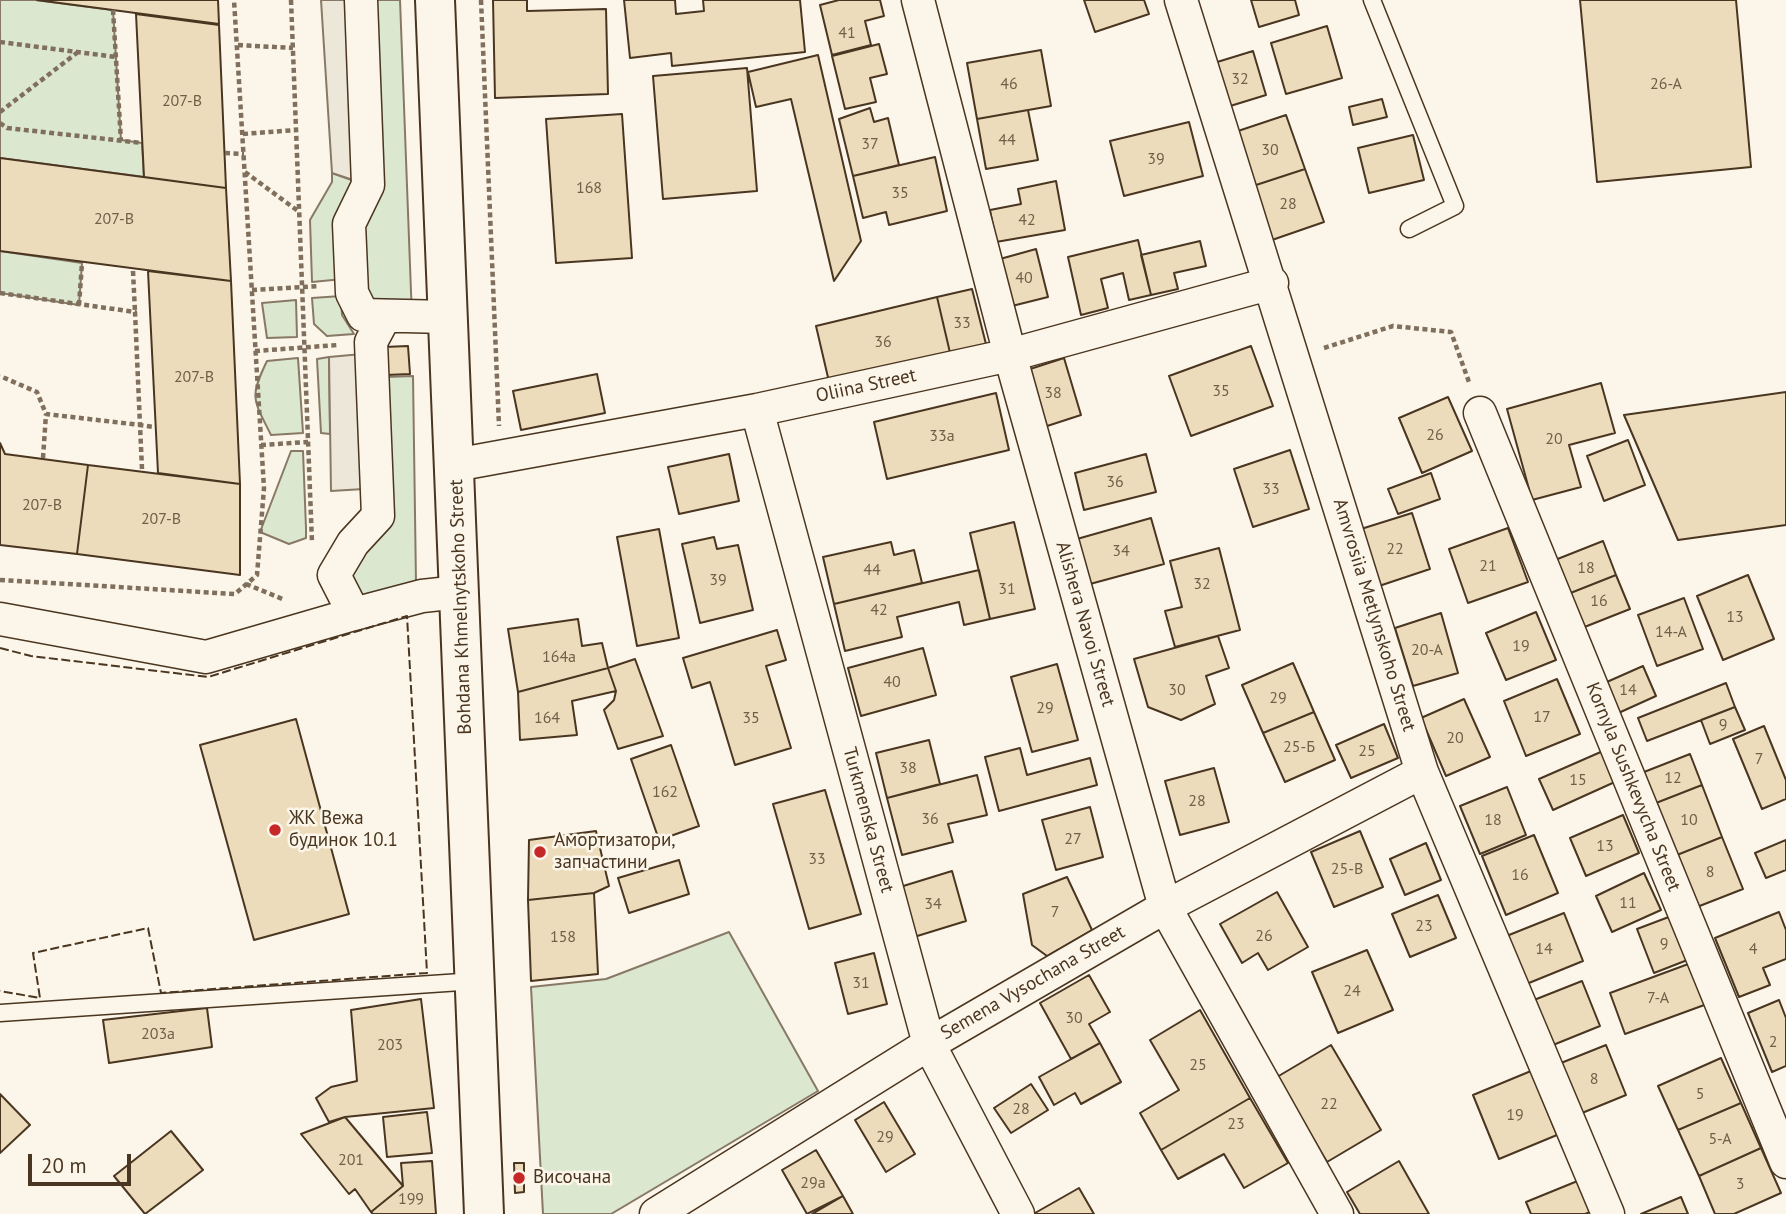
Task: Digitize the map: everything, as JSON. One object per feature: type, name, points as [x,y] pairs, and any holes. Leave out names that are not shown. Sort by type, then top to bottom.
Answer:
[{"type":"main road","name":"Bohdana Khmelnytskoho Street","points":[[435,0],[484,1214]]},
{"type":"street","points":[[354,614],[334,575],[354,543],[378,516],[378,329],[363,315],[352,293],[349,224],[368,185],[361,0]]},
{"type":"street","name":"Alishera Navoi Street","points":[[918,0],[1010,355],[1165,906],[1337,1214]]},
{"type":"street","name":"Amvrosiia Metlynskoho Street","points":[[1181,0],[1272,283],[1422,772],[1608,1214]]},
{"type":"street","name":"Oliina Street","points":[[455,465],[757,410],[1010,355],[1272,283]]},
{"type":"street","points":[[378,329],[447,317]]},
{"type":"street","name":"Turkmenska Street","points":[[757,410],[929,1044],[1018,1214]]},
{"type":"street","name":"Kornyla Sushkevycha Street","points":[[1480,413],[1786,1162]]},
{"type":"street","points":[[0,619],[206,657],[422,596],[459,592]]},
{"type":"street","name":"Semena Vysochana Street","points":[[656,1214],[929,1044],[1165,906],[1422,772]]},
{"type":"lane","points":[[1372,0],[1455,206],[1409,229]]},
{"type":"lane","points":[[0,1013],[475,981]]},
{"type":"path","points":[[0,580],[235,594],[257,575],[264,488],[234,0]]},
{"type":"path","points":[[291,0],[312,551]]},
{"type":"path","points":[[481,0],[500,458]]},
{"type":"path","points":[[113,10],[121,141]]},
{"type":"path","points":[[0,42],[116,57]]},
{"type":"path","points":[[237,45],[293,48]]},
{"type":"path","points":[[0,112],[78,52]]},
{"type":"path","points":[[0,123],[7,128],[142,143]]},
{"type":"path","points":[[243,134],[296,130]]},
{"type":"path","points":[[225,153],[243,155]]},
{"type":"path","points":[[245,172],[299,212]]},
{"type":"path","points":[[79,305],[82,263]]},
{"type":"path","points":[[133,271],[142,470]]},
{"type":"path","points":[[252,290],[351,284]]},
{"type":"path","points":[[0,293],[135,312]]},
{"type":"path","points":[[1294,357],[1393,326],[1451,332],[1480,413]]},
{"type":"path","points":[[256,351],[305,348],[378,329]]},
{"type":"path","points":[[0,376],[37,391],[46,414],[43,458]]},
{"type":"path","points":[[46,414],[154,427]]},
{"type":"path","points":[[261,445],[308,442]]},
{"type":"green space","points":[[0,0],[35,0],[113,10],[121,140],[142,143],[144,177],[0,158]]},
{"type":"green space","points":[[361,0],[400,0],[412,318],[358,304]]},
{"type":"green space","points":[[332,173],[357,182],[343,279],[312,282],[310,220],[332,182]]},
{"type":"green space","points":[[0,251],[82,263],[79,305],[0,293]]},
{"type":"green space","points":[[341,296],[342,315],[354,334],[327,336],[314,324],[312,298]]},
{"type":"green space","points":[[296,300],[297,337],[267,338],[262,303]]},
{"type":"green space","points":[[329,357],[330,434],[321,433],[317,359]]},
{"type":"green space","points":[[298,358],[303,433],[271,435],[257,406],[258,383],[267,361]]},
{"type":"green space","points":[[413,376],[416,583],[364,597],[351,591],[351,563],[391,518],[385,377]]},
{"type":"green space","points":[[291,451],[303,451],[306,538],[289,544],[260,532]]},
{"type":"green space","points":[[729,932],[818,1091],[611,1214],[543,1214],[531,987],[606,979]]},
{"type":"shaded area","points":[[321,0],[361,0],[368,185],[332,173]]},
{"type":"shaded area","points":[[362,354],[364,489],[331,491],[329,357]]},
{"type":"building","points":[[37,0],[218,0],[219,24]]},
{"type":"building","points":[[493,0],[527,0],[527,11],[606,9],[608,94],[495,98]]},
{"type":"building","points":[[624,0],[675,0],[676,14],[704,11],[703,0],[800,0],[805,52],[672,66],[671,53],[630,58]]},
{"type":"building","points":[[839,0],[880,0],[884,16],[865,21],[871,45],[832,55],[820,5]]},
{"type":"building","points":[[1084,0],[1144,0],[1149,14],[1095,32]]},
{"type":"building","points":[[1251,0],[1295,0],[1299,15],[1259,27]]},
{"type":"building","points":[[1580,0],[1736,0],[1751,167],[1597,182]]},
{"type":"building","points":[[136,14],[219,25],[226,188],[144,177]]},
{"type":"building","points":[[1327,26],[1342,78],[1286,94],[1271,43]]},
{"type":"building","points":[[879,44],[887,74],[870,78],[876,102],[845,109],[832,56]]},
{"type":"building","points":[[1041,50],[1051,106],[977,119],[967,63]]},
{"type":"building","points":[[1253,51],[1266,95],[1227,107],[1214,63]]},
{"type":"building","points":[[818,55],[861,241],[834,281],[791,99],[756,107],[748,72]]},
{"type":"building","points":[[747,68],[757,191],[663,199],[653,76]]},
{"type":"building","points":[[1382,99],[1387,117],[1353,125],[1349,107]]},
{"type":"building","points":[[870,108],[874,122],[888,118],[899,165],[853,176],[839,119]]},
{"type":"building","points":[[1028,110],[1038,160],[986,169],[977,119]]},
{"type":"building","points":[[622,114],[632,258],[556,263],[546,119]]},
{"type":"building","points":[[1286,115],[1305,169],[1253,186],[1235,132]]},
{"type":"building","points":[[1189,122],[1203,176],[1124,196],[1110,141]]},
{"type":"building","points":[[1413,135],[1424,180],[1369,193],[1358,148]]},
{"type":"building","points":[[935,157],[947,211],[889,225],[886,212],[863,218],[853,176]]},
{"type":"building","points":[[0,158],[226,188],[231,281],[0,251]]},
{"type":"building","points":[[1305,169],[1324,222],[1272,240],[1253,186]]},
{"type":"building","points":[[1056,181],[1065,230],[996,242],[990,210],[1021,204],[1018,189]]},
{"type":"building","points":[[1138,240],[1151,295],[1129,300],[1123,273],[1101,279],[1108,308],[1081,315],[1068,257]]},
{"type":"building","points":[[1200,241],[1206,266],[1174,273],[1178,289],[1151,295],[1141,255]]},
{"type":"building","points":[[1036,249],[1048,297],[1012,306],[1000,259]]},
{"type":"building","points":[[148,271],[231,281],[240,484],[158,473]]},
{"type":"building","points":[[972,289],[987,348],[951,357],[937,297]]},
{"type":"building","points":[[937,297],[951,357],[830,386],[816,326]]},
{"type":"building","points":[[408,346],[410,374],[386,375],[384,347]]},
{"type":"building","points":[[1251,346],[1273,406],[1191,436],[1169,376]]},
{"type":"building","points":[[1064,358],[1081,415],[1041,428],[1024,371]]},
{"type":"building","points":[[597,374],[605,413],[521,430],[513,391]]},
{"type":"building","points":[[1601,383],[1615,433],[1569,445],[1581,487],[1532,500],[1507,409]]},
{"type":"building","points":[[1786,392],[1786,525],[1678,540],[1624,415]]},
{"type":"building","points":[[996,393],[1009,450],[887,479],[874,422]]},
{"type":"building","points":[[1448,397],[1472,451],[1422,473],[1399,418]]},
{"type":"building","points":[[1628,440],[1645,485],[1604,501],[1587,456]]},
{"type":"building","points":[[0,443],[5,454],[88,465],[77,554],[0,545]]},
{"type":"building","points":[[1290,450],[1309,509],[1253,527],[1234,469]]},
{"type":"building","points":[[729,454],[739,501],[679,514],[668,467]]},
{"type":"building","points":[[1146,454],[1156,492],[1084,510],[1075,473]]},
{"type":"building","points":[[88,465],[240,484],[240,575],[77,554]]},
{"type":"building","points":[[1431,473],[1440,499],[1398,514],[1388,489]]},
{"type":"building","points":[[1412,513],[1430,569],[1379,586],[1361,529]]},
{"type":"building","points":[[1151,518],[1164,564],[1090,584],[1077,539]]},
{"type":"building","points":[[1014,522],[1035,609],[990,619],[970,533]]},
{"type":"building","points":[[1508,528],[1528,582],[1468,603],[1449,549]]},
{"type":"building","points":[[659,529],[679,638],[637,646],[617,537]]},
{"type":"building","points":[[714,537],[717,549],[738,545],[753,610],[700,623],[682,544]]},
{"type":"building","points":[[1603,541],[1616,575],[1568,594],[1555,560]]},
{"type":"building","points":[[891,542],[894,555],[914,550],[922,583],[834,604],[823,557]]},
{"type":"building","points":[[1219,548],[1240,630],[1175,647],[1165,611],[1182,607],[1170,561]]},
{"type":"building","points":[[979,570],[990,619],[964,625],[959,602],[897,617],[902,637],[845,651],[834,604]]},
{"type":"building","points":[[1616,575],[1630,609],[1582,628],[1568,594]]},
{"type":"building","points":[[1748,575],[1774,639],[1723,660],[1697,596]]},
{"type":"building","points":[[1684,598],[1703,649],[1657,666],[1638,615]]},
{"type":"building","points":[[1536,612],[1556,660],[1506,680],[1486,633]]},
{"type":"building","points":[[1441,613],[1458,673],[1413,686],[1395,628]]},
{"type":"building","points":[[578,619],[582,646],[602,643],[608,668],[518,692],[508,629]]},
{"type":"building","points":[[777,630],[786,660],[766,666],[791,748],[735,765],[710,682],[692,688],[683,658]]},
{"type":"building","points":[[1218,636],[1229,668],[1206,676],[1215,704],[1181,720],[1148,707],[1134,659]]},
{"type":"building","points":[[923,648],[936,695],[861,716],[848,668]]},
{"type":"building","points":[[635,659],[663,736],[618,749],[604,710],[614,700],[616,691],[608,668]]},
{"type":"building","points":[[1293,663],[1314,712],[1263,733],[1242,685]]},
{"type":"building","points":[[1057,664],[1078,740],[1032,752],[1011,677]]},
{"type":"building","points":[[1643,666],[1656,696],[1614,715],[1600,685]]},
{"type":"building","points":[[608,668],[616,691],[572,701],[577,735],[520,740],[518,692]]},
{"type":"building","points":[[1557,679],[1580,734],[1526,756],[1504,701]]},
{"type":"building","points":[[1726,683],[1735,707],[1647,741],[1638,718]]},
{"type":"building","points":[[1464,699],[1490,757],[1446,776],[1421,718]]},
{"type":"building","points":[[1735,707],[1745,730],[1710,744],[1701,720]]},
{"type":"building","points":[[1314,712],[1335,760],[1285,782],[1263,733]]},
{"type":"building","name":"ЖК Вежа будинок 10.1","points":[[296,719],[349,914],[254,940],[200,745]]},
{"type":"building","points":[[1384,724],[1398,758],[1351,778],[1336,745]]},
{"type":"building","points":[[1764,726],[1786,780],[1786,799],[1762,809],[1733,739]]},
{"type":"building","points":[[929,740],[940,784],[887,798],[876,753]]},
{"type":"building","points":[[671,745],[699,826],[659,840],[631,759]]},
{"type":"building","points":[[1020,748],[1027,775],[1090,758],[1097,785],[999,811],[985,757]]},
{"type":"building","points":[[1603,751],[1617,781],[1553,810],[1539,779]]},
{"type":"building","points":[[1690,754],[1702,785],[1656,803],[1644,772]]},
{"type":"building","points":[[1214,768],[1229,822],[1180,835],[1165,781]]},
{"type":"building","points":[[977,775],[987,815],[948,824],[953,842],[902,855],[887,798]]},
{"type":"building","points":[[1702,785],[1722,837],[1677,855],[1656,803]]},
{"type":"building","points":[[1507,787],[1526,835],[1480,854],[1460,806]]},
{"type":"building","points":[[825,790],[861,914],[809,929],[773,804]]},
{"type":"building","points":[[1090,807],[1103,857],[1056,870],[1042,820]]},
{"type":"building","points":[[1623,815],[1639,853],[1586,876],[1570,838]]},
{"type":"building","points":[[596,831],[609,886],[594,893],[528,900],[529,840]]},
{"type":"building","points":[[1360,831],[1383,887],[1334,907],[1311,852]]},
{"type":"building","points":[[1534,835],[1558,893],[1506,915],[1482,856]]},
{"type":"building","points":[[1722,837],[1743,889],[1697,907],[1677,855]]},
{"type":"building","points":[[1786,840],[1786,870],[1766,878],[1755,853]]},
{"type":"building","points":[[1426,843],[1441,880],[1405,895],[1390,859]]},
{"type":"building","points":[[679,860],[689,894],[629,913],[618,878]]},
{"type":"building","points":[[952,871],[966,921],[914,937],[900,887]]},
{"type":"building","points":[[1644,873],[1661,910],[1612,932],[1596,896]]},
{"type":"building","points":[[1067,877],[1092,930],[1047,956],[1032,945],[1023,894]]},
{"type":"building","points":[[1277,892],[1308,947],[1268,970],[1258,953],[1242,963],[1220,924]]},
{"type":"building","points":[[594,893],[598,974],[531,981],[528,900]]},
{"type":"building","points":[[1438,895],[1456,938],[1410,957],[1392,914]]},
{"type":"building","points":[[1779,912],[1786,930],[1786,959],[1763,968],[1770,985],[1739,997],[1715,938]]},
{"type":"building","points":[[1564,913],[1583,961],[1524,985],[1504,937]]},
{"type":"building","points":[[1674,915],[1690,959],[1654,973],[1637,929]]},
{"type":"building","points":[[1367,950],[1393,1010],[1338,1033],[1312,972]]},
{"type":"building","points":[[874,953],[887,1004],[848,1014],[835,963]]},
{"type":"building","points":[[1691,963],[1707,1004],[1625,1034],[1610,993]]},
{"type":"building","points":[[1089,975],[1110,1012],[1089,1024],[1100,1043],[1071,1059],[1040,1003]]},
{"type":"building","points":[[1582,981],[1600,1026],[1553,1045],[1534,1000]]},
{"type":"building","points":[[421,999],[434,1108],[345,1117],[329,1122],[316,1098],[331,1087],[357,1081],[351,1010]]},
{"type":"building","points":[[1779,1000],[1786,1018],[1786,1066],[1772,1072],[1748,1013]]},
{"type":"building","points":[[207,1008],[212,1047],[109,1063],[103,1020]]},
{"type":"building","points":[[1200,1010],[1250,1098],[1161,1150],[1140,1113],[1179,1090],[1150,1040]]},
{"type":"building","points":[[1100,1043],[1121,1082],[1081,1104],[1075,1093],[1054,1105],[1039,1077]]},
{"type":"building","points":[[1331,1045],[1381,1130],[1327,1162],[1277,1077]]},
{"type":"building","points":[[1606,1045],[1626,1095],[1582,1113],[1561,1063]]},
{"type":"building","points":[[1721,1058],[1741,1103],[1678,1130],[1658,1086]]},
{"type":"building","points":[[1531,1071],[1557,1135],[1499,1159],[1473,1095]]},
{"type":"building","points":[[1031,1084],[1048,1110],[1011,1133],[994,1108]]},
{"type":"building","points":[[0,1094],[30,1125],[0,1153]]},
{"type":"building","points":[[1250,1098],[1288,1163],[1244,1188],[1224,1154],[1178,1179],[1161,1150]]},
{"type":"building","points":[[884,1102],[915,1154],[886,1172],[855,1120]]},
{"type":"building","points":[[1741,1103],[1761,1148],[1699,1176],[1678,1130]]},
{"type":"building","points":[[427,1112],[432,1153],[387,1157],[383,1117]]},
{"type":"building","points":[[345,1117],[403,1186],[371,1212],[355,1189],[349,1194],[301,1134]]},
{"type":"building","points":[[171,1131],[203,1170],[145,1214],[114,1176]]},
{"type":"building","points":[[1761,1148],[1781,1193],[1734,1214],[1715,1214],[1699,1176]]},
{"type":"building","points":[[816,1150],[843,1196],[807,1214],[782,1170]]},
{"type":"building","points":[[432,1161],[436,1214],[371,1212],[403,1186],[401,1163]]},
{"type":"building","points":[[1399,1161],[1429,1214],[1360,1214],[1347,1192]]},
{"type":"building","name":"Височана","points":[[514,1163],[524,1163],[524,1192],[515,1193]]},
{"type":"building","points":[[1580,1180],[1593,1211],[1585,1214],[1531,1214],[1526,1202]]},
{"type":"building","points":[[1079,1188],[1094,1214],[1035,1214],[1035,1213]]},
{"type":"building","points":[[843,1196],[853,1214],[812,1214]]},
{"type":"building","points":[[1681,1197],[1688,1214],[1641,1214]]},
{"type":"fence","points":[[0,648],[31,656],[208,677],[407,616],[427,973],[161,993],[148,928],[33,953],[40,998],[0,991]]},
{"type":"place","name":"ЖК Вежа будинок 10.1","points":[[275,830]]},
{"type":"place","name":"Амортизатори, запчастини","points":[[540,852]]},
{"type":"place","name":"Височана","points":[[519,1178]]}]
